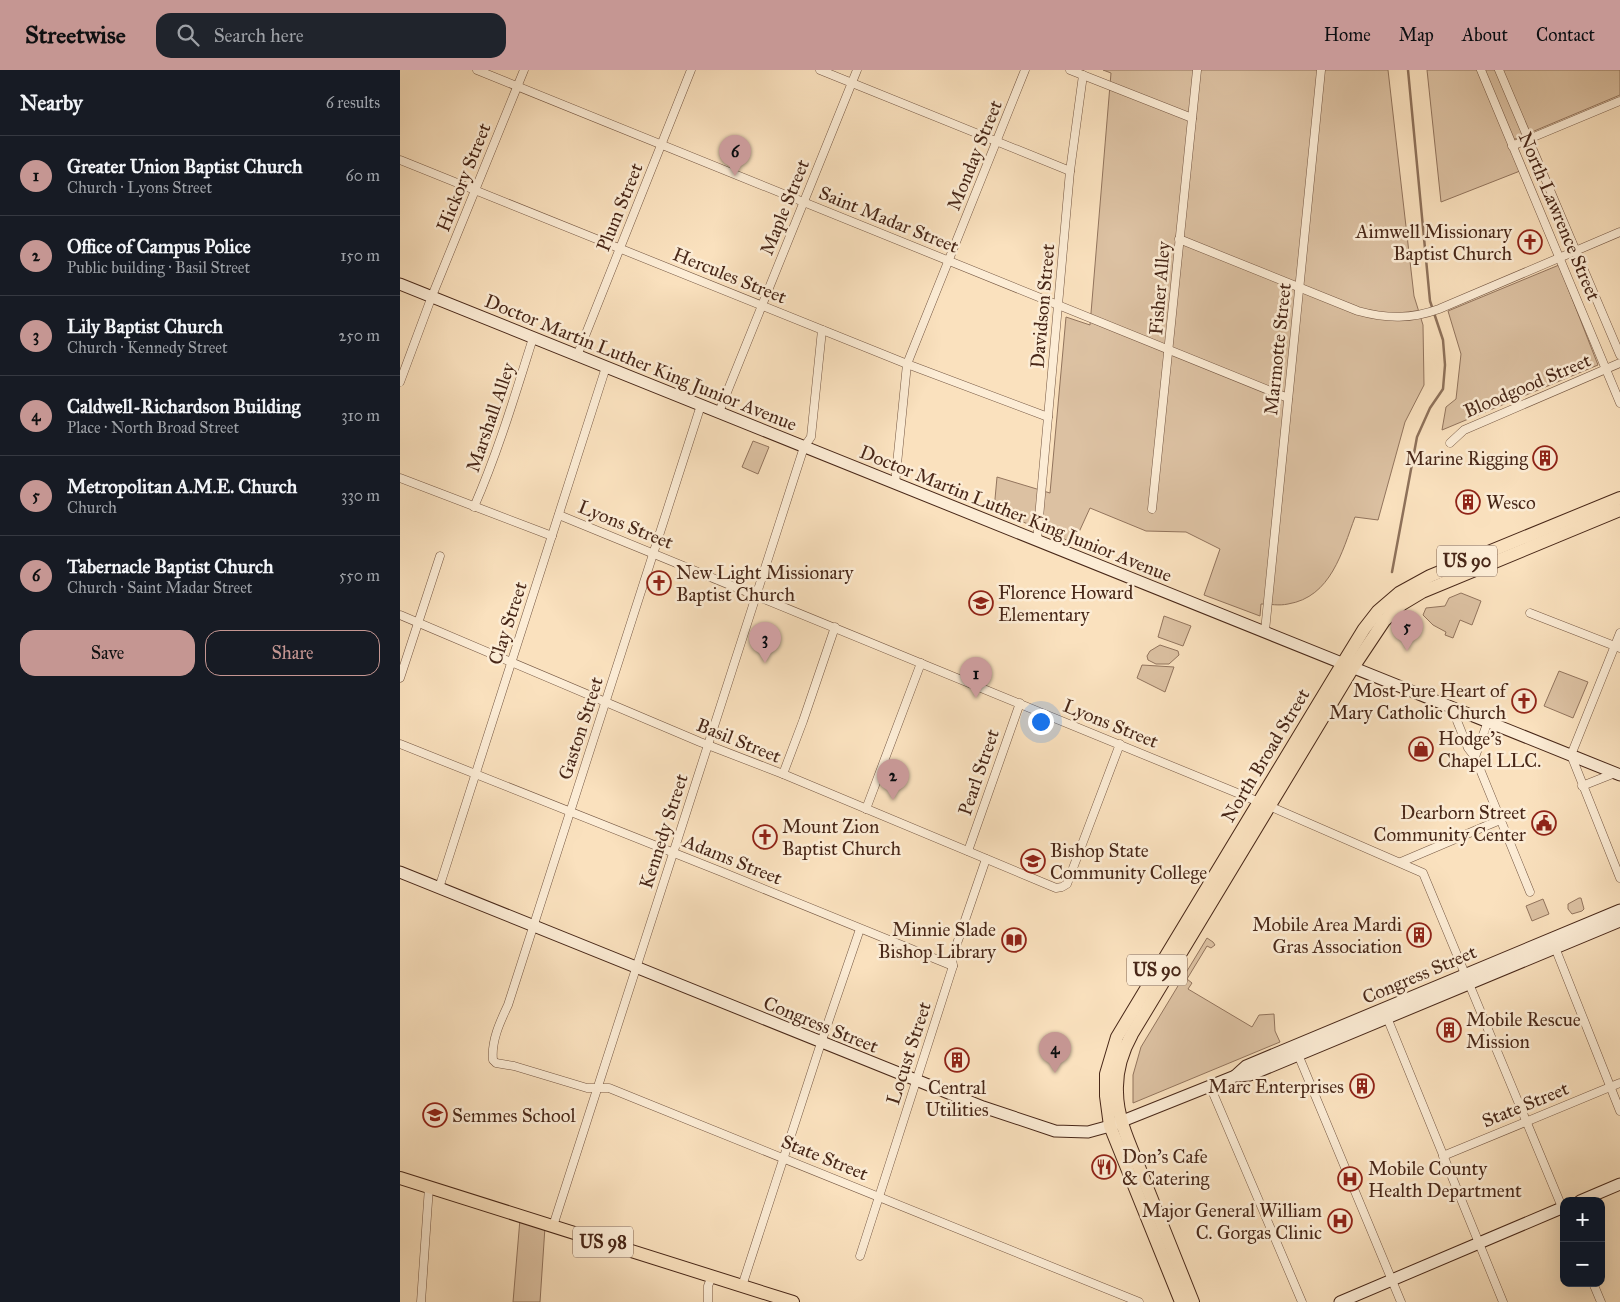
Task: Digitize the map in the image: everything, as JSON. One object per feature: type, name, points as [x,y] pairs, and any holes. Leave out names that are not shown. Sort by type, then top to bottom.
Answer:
[{"type":"main road","name":"US 90","points":[[1348,664],[1373,617],[1398,593],[1430,576],[1620,498]]},
{"type":"main road","name":"US 90","points":[[1348,664],[1402,604],[1422,592],[1620,510]]},
{"type":"main road","name":"North Broad Street","points":[[1181,1302],[1116,1124],[1118,1073],[1124,1050],[1264,804],[1348,664]]},
{"type":"main road","name":"North Broad Street","points":[[1116,1124],[1130,1146],[1193,1302]]},
{"type":"main road","name":"US 98","points":[[400,1178],[794,1302]]},
{"type":"street","name":"Saint Madar Street","points":[[477,70],[1288,398]]},
{"type":"street","name":"Hickory Street","points":[[400,382],[432,296],[524,70]]},
{"type":"street","name":"Plum Street","points":[[576,356],[691,70]]},
{"type":"street","points":[[820,70],[1070,171]]},
{"type":"street","name":"Maple Street","points":[[719,412],[857,70]]},
{"type":"street","name":"Monday Street","points":[[895,484],[907,364],[1025,70]]},
{"type":"street","points":[[1070,70],[1192,118]]},
{"type":"street","name":"Fisher Alley","points":[[1152,509],[1197,70]]},
{"type":"street","name":"Marmotte Street","points":[[1265,631],[1321,70]]},
{"type":"street","name":"North Lawrence Street","points":[[1481,70],[1620,403]]},
{"type":"street","name":"North Lawrence Street","points":[[1499,70],[1620,355]]},
{"type":"street","name":"Davidson Street","points":[[1037,540],[1070,171],[1083,75]]},
{"type":"street","points":[[1512,146],[1620,100]]},
{"type":"street","name":"Hercules Street","points":[[400,160],[907,364],[1048,417]]},
{"type":"street","points":[[1179,238],[1358,312],[1408,317],[1426,314],[1439,309],[1620,232]]},
{"type":"street","name":"Doctor Martin Luther King Junior Avenue","points":[[400,284],[1348,664],[1617,774]]},
{"type":"street","name":"Kennedy Street","points":[[553,1226],[804,446],[810,437],[822,330]]},
{"type":"street","name":"Marshall Alley","points":[[474,507],[505,428],[534,338]]},
{"type":"street","name":"Bloodgood Street","points":[[1450,442],[1464,430],[1620,363]]},
{"type":"street","name":"Clay Street","points":[[439,888],[606,367]]},
{"type":"street","name":"Gaston Street","points":[[493,1060],[498,1027],[508,1005],[534,926],[701,405]]},
{"type":"street","points":[[400,478],[552,536]]},
{"type":"street","name":"Lyons Street","points":[[559,515],[1120,744],[1401,862],[1423,873],[1560,1202]]},
{"type":"street","points":[[400,678],[440,556]]},
{"type":"street","points":[[1530,613],[1617,647]]},
{"type":"street","name":"Basil Street","points":[[400,615],[708,746],[783,774],[1056,888],[1067,884],[1120,744]]},
{"type":"street","points":[[783,774],[835,627]]},
{"type":"street","points":[[1620,633],[1617,647],[1571,755],[1620,878]]},
{"type":"street","points":[[866,810],[922,663]]},
{"type":"street","name":"Pearl Street","points":[[968,851],[1020,703]]},
{"type":"street","points":[[1450,706],[1468,748],[1475,757],[1530,892]]},
{"type":"street","points":[[1475,757],[1488,721]]},
{"type":"street","name":"Adams Street","points":[[400,744],[674,852],[860,929]]},
{"type":"street","points":[[1582,786],[1617,774]]},
{"type":"street","points":[[1401,862],[1500,820]]},
{"type":"street","name":"Locust Street","points":[[860,1256],[953,966],[952,958],[986,859]]},
{"type":"street","name":"Congress Street","points":[[400,872],[983,1107],[1056,1131],[1088,1132],[1116,1124],[1235,1076],[1250,1075],[1296,1050],[1553,943],[1620,910]]},
{"type":"street","name":"Congress Street","points":[[1553,943],[1620,922]]},
{"type":"street","points":[[742,1286],[860,929],[953,966]]},
{"type":"street","points":[[1553,943],[1620,1111]]},
{"type":"street","points":[[1385,1013],[1503,1302]]},
{"type":"street","points":[[1296,1050],[1401,1302]]},
{"type":"street","name":"State Street","points":[[493,1060],[496,1063],[514,1066],[587,1088],[609,1088],[1140,1302]]},
{"type":"street","name":"State Street","points":[[1443,1156],[1620,1083]]},
{"type":"street","points":[[1210,1086],[1302,1302]]},
{"type":"street","points":[[1589,1197],[1620,1184]]},
{"type":"street","points":[[421,1302],[429,1187]]},
{"type":"street","points":[[1340,1302],[1560,1210]]},
{"type":"street","points":[[708,1302],[708,1286],[712,1276]]},
{"type":"street","points":[[1595,1287],[1601,1302]]},
{"type":"shaded area","points":[[1103,70],[1388,70],[1414,296],[1423,325],[1424,385],[1405,422],[1378,520],[1355,517],[1339,558],[1325,583],[1303,600],[1285,605],[1261,604],[1260,616],[1204,595],[1220,549],[1186,532],[1146,531],[1090,508],[1074,543],[994,510],[997,477],[1050,493],[1066,317],[1090,325],[1111,73]]},
{"type":"shaded area","points":[[1427,70],[1620,70],[1620,95],[1508,142],[1520,171],[1441,202]]},
{"type":"shaded area","points":[[1559,265],[1598,365],[1442,430],[1446,407],[1456,399],[1461,354],[1448,311]]},
{"type":"shaded area","points":[[753,441],[769,447],[758,474],[742,467]]},
{"type":"shaded area","points":[[1461,593],[1481,601],[1472,625],[1460,620],[1453,638],[1445,635],[1446,632],[1433,625],[1423,615],[1426,608],[1445,606],[1449,598]]},
{"type":"shaded area","points":[[1164,616],[1191,626],[1183,646],[1158,637]]},
{"type":"shaded area","points":[[1160,645],[1178,651],[1179,655],[1169,664],[1156,664],[1148,660],[1147,656],[1150,651]]},
{"type":"shaded area","points":[[1142,665],[1174,667],[1165,692],[1137,678]]},
{"type":"shaded area","points":[[1559,671],[1588,682],[1573,718],[1544,706]]},
{"type":"shaded area","points":[[1581,898],[1584,909],[1572,914],[1568,909],[1568,904]]},
{"type":"shaded area","points":[[1543,899],[1549,914],[1532,921],[1526,906]]},
{"type":"shaded area","points":[[1207,938],[1215,945],[1211,948],[1207,946],[1187,979],[1192,983],[1188,989],[1252,1027],[1259,1015],[1274,1014],[1275,1031],[1280,1042],[1133,1103],[1133,1075],[1141,1047]]},
{"type":"shaded area","points":[[520,1219],[545,1227],[540,1302],[513,1302]]},
{"type":"waterway","points":[[1392,572],[1417,437],[1430,408],[1443,389],[1445,365],[1443,340],[1430,301],[1408,70]]},
{"type":"place","name":"Tabernacle Baptist Church","points":[[735,176]]},
{"type":"place","name":"Aimwell Missionary Baptist Church","points":[[1530,242]]},
{"type":"place","name":"Marine Rigging","points":[[1545,458]]},
{"type":"place","name":"Wesco","points":[[1468,502]]},
{"type":"place","name":"New Light Missionary Baptist Church","points":[[659,583]]},
{"type":"place","name":"Florence Howard Elementary","points":[[981,603]]},
{"type":"place","name":"Metropolitan A.M.E. Church","points":[[1407,651]]},
{"type":"place","name":"Lily Baptist Church","points":[[765,663]]},
{"type":"place","name":"Greater Union Baptist Church","points":[[976,698]]},
{"type":"place","name":"Most Pure Heart of Mary Catholic Church","points":[[1524,701]]},
{"type":"place","name":"Hodge's Chapel LLC.","points":[[1421,749]]},
{"type":"place","name":"Office of Campus Police","points":[[893,800]]},
{"type":"place","name":"Dearborn Street Community Center","points":[[1544,823]]},
{"type":"place","name":"Mount Zion Baptist Church","points":[[765,837]]},
{"type":"place","name":"Bishop State Community College","points":[[1033,861]]},
{"type":"place","name":"Mobile Area Mardi Gras Association","points":[[1419,935]]},
{"type":"place","name":"Minnie Slade Bishop Library","points":[[1014,940]]},
{"type":"place","name":"Mobile Rescue Mission","points":[[1449,1030]]},
{"type":"place","name":"Central Utilities","points":[[957,1060]]},
{"type":"place","name":"Caldwell-Richardson Building","points":[[1055,1073]]},
{"type":"place","name":"Marc Enterprises","points":[[1362,1086]]},
{"type":"place","name":"Semmes School","points":[[435,1115]]},
{"type":"place","name":"Don's Cafe & Catering","points":[[1104,1167]]},
{"type":"place","name":"Mobile County Health Department","points":[[1350,1179]]},
{"type":"place","name":"Major General William C. Gorgas Clinic","points":[[1340,1221]]}]
